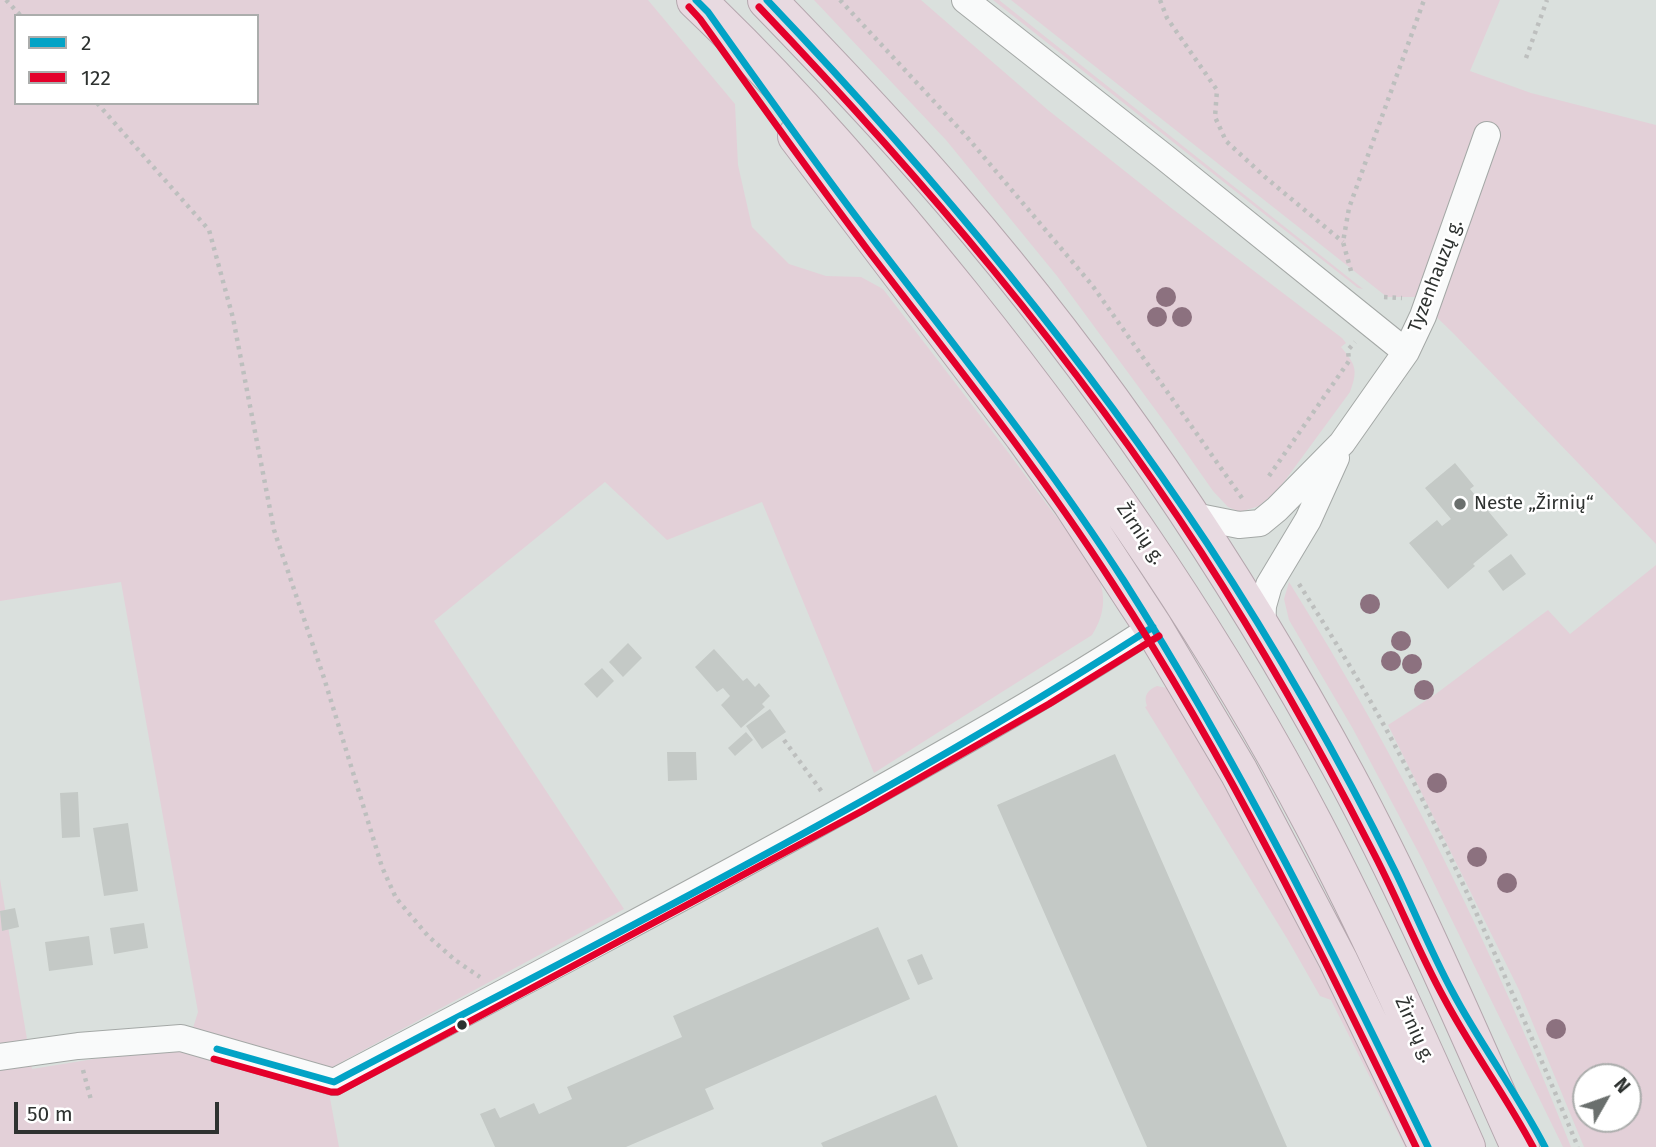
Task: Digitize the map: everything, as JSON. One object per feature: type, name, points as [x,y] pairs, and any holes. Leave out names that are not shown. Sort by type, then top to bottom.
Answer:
[{"type":"highway","points":[[767,0],[857,93],[953,201],[1064,339],[1139,440],[1189,514],[1262,630],[1346,777],[1395,872],[1520,1147]]},
{"type":"highway","points":[[702,6],[835,189],[1064,492],[1153,627],[1239,772],[1338,960],[1428,1147]]},
{"type":"highway","name":"Žirnių g.","points":[[702,6],[819,128],[931,257],[1027,377],[1146,541],[1190,609],[1314,824],[1397,992],[1466,1147]]},
{"type":"highway","points":[[1443,975],[1532,1120],[1545,1147]]},
{"type":"street","points":[[965,0],[1406,352]]},
{"type":"street","name":"Tyzenhauzų g.","points":[[1260,523],[1342,443],[1406,352],[1433,290],[1487,135]]},
{"type":"street","name":"Tyzenhauzų g.","points":[[1262,630],[1263,606],[1269,585],[1308,520],[1342,443]]},
{"type":"street","points":[[1189,514],[1239,524],[1260,523]]},
{"type":"street","points":[[0,1057],[78,1046],[181,1038],[334,1082],[687,897],[1108,657],[1153,627]]},
{"type":"path","points":[[6,0],[19,14]]},
{"type":"path","points":[[840,0],[967,137],[1092,285],[1260,523]]},
{"type":"path","points":[[1160,0],[1167,18],[1217,90],[1215,117],[1226,141],[1343,242]]},
{"type":"path","points":[[1352,274],[1343,242],[1349,208],[1424,0]]},
{"type":"path","points":[[1526,58],[1547,0]]},
{"type":"path","points":[[99,105],[209,230],[233,318],[274,530],[324,678],[382,866],[396,898],[428,936],[455,960],[504,993]]},
{"type":"path","points":[[1264,484],[1349,361],[1348,350],[1388,299]]},
{"type":"path","points":[[1283,560],[1344,655],[1401,757],[1499,960],[1578,1147]]},
{"type":"path","points":[[783,740],[836,814]]},
{"type":"shaded area","points":[[0,0],[648,0],[735,104],[738,165],[752,227],[789,264],[826,276],[861,277],[883,289],[1094,568],[1101,585],[1103,605],[1101,617],[1092,635],[874,773],[762,502],[667,540],[605,482],[434,621],[624,909],[325,1071],[339,1147],[0,1147],[0,879],[32,1069],[161,1048],[185,1053],[198,1012],[121,582],[0,601]]},
{"type":"shaded area","points":[[814,0],[921,0],[1048,110],[1342,338],[1346,343],[1341,347],[1354,368],[1350,392],[1278,490],[1259,506],[1240,512],[1228,507],[1213,491],[1057,276],[946,140]]},
{"type":"shaded area","points":[[993,0],[999,0],[1363,289],[1358,288]]},
{"type":"shaded area","points":[[1011,0],[1500,0],[1470,71],[1531,93],[1656,125],[1656,544],[1416,297],[1387,297]]},
{"type":"shaded area","points":[[1656,565],[1656,1147],[1584,1147],[1578,1133],[1642,1133],[1642,1063],[1572,1063],[1572,1118],[1519,990],[1388,725],[1433,696],[1548,610],[1570,634]]},
{"type":"shaded area","points":[[1289,582],[1369,718],[1443,858],[1510,1001],[1571,1147],[1563,1147],[1423,861],[1353,729],[1289,620],[1284,599]]},
{"type":"shaded area","points":[[1157,686],[1167,688],[1171,693],[1248,828],[1411,1147],[1405,1147],[1331,1000],[1320,996],[1145,707],[1147,693]]},
{"type":"building","name":"Neste „Žirnių“","points":[[1455,463],[1474,486],[1470,489],[1508,535],[1448,589],[1409,543],[1437,520],[1442,526],[1451,519],[1425,488]]},
{"type":"building","points":[[1511,554],[1526,574],[1503,591],[1488,571]]},
{"type":"building","points":[[628,643],[642,658],[623,677],[609,662]]},
{"type":"building","points":[[714,649],[743,681],[747,678],[755,687],[759,683],[770,696],[762,704],[765,707],[741,728],[721,705],[730,696],[723,688],[717,692],[695,667]]},
{"type":"building","points":[[602,668],[614,681],[597,698],[584,684]]},
{"type":"building","points":[[770,709],[786,732],[762,749],[746,726]]},
{"type":"building","points":[[746,732],[753,740],[735,756],[728,748]]},
{"type":"building","points":[[667,752],[696,752],[697,780],[668,781]]},
{"type":"building","points":[[1115,754],[1287,1147],[1147,1147],[997,805]]},
{"type":"building","points":[[78,792],[80,837],[62,838],[60,793]]},
{"type":"building","points":[[128,823],[138,891],[104,896],[93,828]]},
{"type":"building","points":[[15,908],[19,927],[2,931],[0,911]]},
{"type":"building","points":[[144,923],[148,948],[114,954],[110,928]]},
{"type":"building","points":[[878,927],[910,999],[705,1089],[714,1109],[626,1147],[495,1147],[480,1114],[495,1108],[500,1118],[534,1103],[539,1114],[572,1099],[567,1087],[682,1037],[673,1016]]},
{"type":"building","points":[[89,936],[93,965],[49,971],[45,942]]},
{"type":"building","points":[[922,954],[933,979],[918,985],[907,960]]},
{"type":"building","points":[[936,1095],[958,1147],[823,1147],[821,1143]]},
{"type":"transit line","name":"2","points":[[696,0],[708,12],[835,189],[1036,453],[1124,581],[1246,789],[1321,931],[1428,1147]]},
{"type":"transit line","name":"2","points":[[767,0],[886,129],[999,262],[1106,399],[1207,543],[1258,623],[1329,745],[1395,871],[1452,991],[1545,1147]]},
{"type":"transit line","name":"122","points":[[689,7],[848,224],[1026,457],[1113,584],[1197,720],[1236,790],[1346,1003],[1416,1147]]},
{"type":"transit line","name":"122","points":[[759,7],[878,136],[993,269],[1048,338],[1152,479],[1224,588],[1290,698],[1390,885],[1444,998],[1533,1147]]},
{"type":"transit line","name":"2","points":[[217,1049],[334,1082],[645,919],[851,807],[1054,689],[1153,627]]},
{"type":"transit line","name":"122","points":[[214,1059],[338,1092],[862,811],[1049,704],[1159,636]]},
{"type":"place","name":"Neste „Žirnių“","points":[[1460,504]]}]
